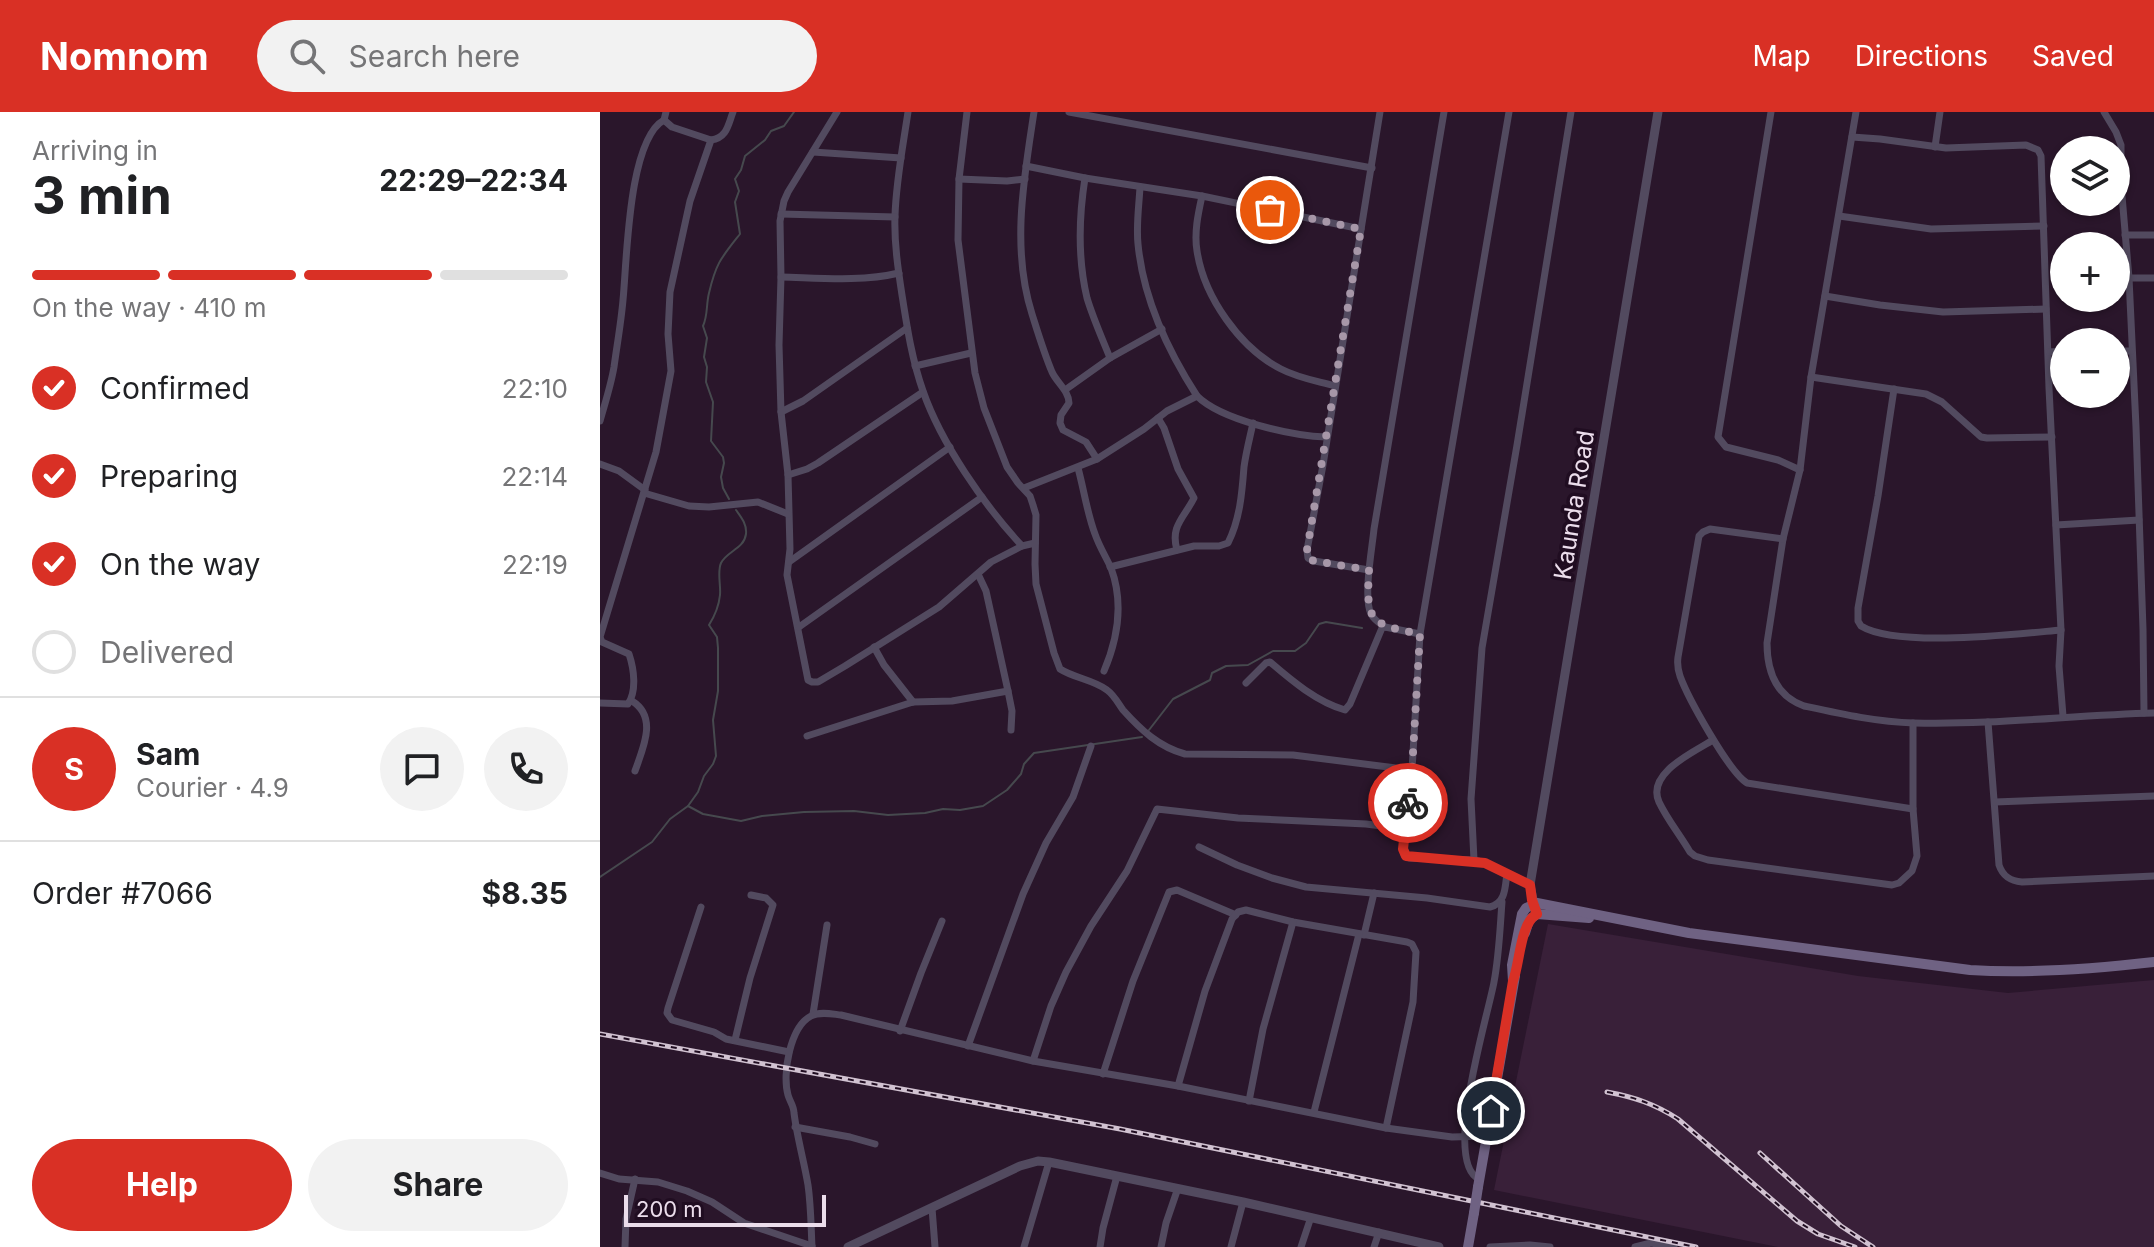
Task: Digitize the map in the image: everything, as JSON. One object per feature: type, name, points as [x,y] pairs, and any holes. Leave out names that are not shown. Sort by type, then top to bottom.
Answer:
[{"type":"main road","points":[[1468,1247],[1513,981],[1526,925],[1540,909],[1676,931],[1970,970],[2066,970],[2154,962]]},
{"type":"street","points":[[600,421],[613,371],[634,183],[650,134],[665,116],[677,130],[711,140],[718,139],[724,135],[733,112]]},
{"type":"street","points":[[837,112],[788,192],[781,214],[779,345],[781,412],[788,475],[787,575],[806,677],[818,682],[939,607],[991,562],[1035,543]]},
{"type":"street","points":[[908,112],[895,217],[899,273],[915,366],[923,392],[950,447],[982,497],[1022,546]]},
{"type":"street","points":[[967,112],[959,179],[959,253],[971,353],[977,386],[1007,467],[1030,496],[1036,515],[1036,584],[1060,669],[1109,692],[1159,744],[1185,754],[1293,755],[1412,770]]},
{"type":"street","points":[[1034,112],[1026,166],[1021,244],[1024,277],[1030,309],[1050,366],[1069,395],[1069,403],[1060,423],[1063,430],[1086,442],[1097,459]]},
{"type":"street","points":[[1069,112],[1372,168]]},
{"type":"street","points":[[1369,570],[1314,561],[1308,558],[1307,550],[1380,112]]},
{"type":"street","points":[[1420,634],[1385,627],[1375,621],[1369,607],[1369,570],[1444,112]]},
{"type":"street","points":[[1509,112],[1420,634],[1412,770],[1403,849],[1406,856],[1485,863],[1530,885]]},
{"type":"street","points":[[1474,860],[1471,799],[1482,648],[1571,112]]},
{"type":"street","name":"Kaunda Road","points":[[1540,909],[1530,885],[1658,112]]},
{"type":"street","points":[[1771,112],[1718,437],[1726,447],[1778,460],[1800,470]]},
{"type":"street","points":[[1856,112],[1811,377],[1800,470],[1783,539],[1767,643],[1767,660],[1775,683],[1793,702],[1804,706],[1858,718],[1913,723],[2154,713]]},
{"type":"street","points":[[1935,147],[1940,112]]},
{"type":"street","points":[[2104,112],[2121,145],[2125,232]]},
{"type":"street","points":[[1852,137],[1935,147],[2026,145],[2038,150],[2041,156],[2063,716]]},
{"type":"street","points":[[632,701],[634,683],[631,657],[621,649],[602,642],[600,637],[656,452],[671,371],[668,334],[670,292],[690,201],[711,140]]},
{"type":"street","points":[[813,152],[901,158]]},
{"type":"street","points":[[1026,166],[1202,196],[1361,229]]},
{"type":"street","points":[[1085,178],[1081,224],[1083,273],[1087,298],[1110,358]]},
{"type":"street","points":[[959,179],[1025,179]]},
{"type":"street","points":[[1140,187],[1138,229],[1145,285],[1162,329],[1197,396],[1217,411],[1253,423],[1297,435],[1326,437]]},
{"type":"street","points":[[1202,196],[1196,226],[1197,249],[1207,286],[1228,321],[1259,353],[1280,369],[1335,386]]},
{"type":"street","points":[[781,214],[895,217]]},
{"type":"street","points":[[1839,216],[1931,229],[2044,226]]},
{"type":"street","points":[[2130,235],[2154,235]]},
{"type":"street","points":[[781,277],[840,278],[899,273]]},
{"type":"street","points":[[2130,278],[2154,278]]},
{"type":"street","points":[[1825,296],[1943,312],[2046,309]]},
{"type":"street","points":[[2130,312],[2144,713]]},
{"type":"street","points":[[781,412],[813,394],[907,328]]},
{"type":"street","points":[[1065,390],[1110,358],[1162,329]]},
{"type":"street","points":[[915,366],[971,353]]},
{"type":"street","points":[[1811,377],[1926,394],[1942,402],[1981,437],[2052,437]]},
{"type":"street","points":[[1894,389],[1858,608],[1861,626],[1884,634],[1920,637],[2061,630]]},
{"type":"street","points":[[788,475],[818,463],[923,392]]},
{"type":"street","points":[[1024,488],[1097,459],[1197,396]]},
{"type":"street","points":[[1158,418],[1178,469],[1194,498],[1175,526],[1177,550]]},
{"type":"street","points":[[1110,567],[1194,546],[1228,543],[1243,495],[1244,467],[1253,423]]},
{"type":"street","points":[[789,562],[950,447]]},
{"type":"street","points":[[600,464],[619,471],[644,491],[689,506],[758,502],[788,514]]},
{"type":"street","points":[[1078,468],[1092,527],[1110,567],[1118,596],[1119,621],[1104,671]]},
{"type":"street","points":[[799,627],[982,497]]},
{"type":"street","points":[[2056,525],[2139,520]]},
{"type":"street","points":[[1783,539],[1710,529],[1699,536],[1677,666],[1683,683],[1713,740],[1740,779],[1747,783],[1913,809]]},
{"type":"street","points":[[978,574],[986,591],[1008,691],[1012,711],[1011,730]]},
{"type":"street","points":[[1246,683],[1270,662],[1308,691],[1331,705],[1346,709],[1379,631],[1385,627]]},
{"type":"street","points":[[2143,629],[2154,629]]},
{"type":"street","points":[[874,647],[913,702]]},
{"type":"street","points":[[807,736],[913,702],[952,701],[1008,691]]},
{"type":"street","points":[[600,703],[623,705],[632,701]]},
{"type":"street","points":[[632,701],[640,706],[646,716],[644,746],[635,771]]},
{"type":"street","points":[[1988,722],[1999,865],[2003,874],[2014,881],[2154,876]]},
{"type":"street","points":[[1713,740],[1664,773],[1657,789],[1658,801],[1690,852],[1708,860],[1892,885],[1912,871],[1917,856],[1913,809],[1913,723]]},
{"type":"street","points":[[968,1046],[1023,894],[1046,843],[1073,797],[1091,746]]},
{"type":"street","points":[[1995,802],[2154,796]]},
{"type":"street","points":[[1033,1061],[1066,972],[1127,871],[1157,809],[1405,829]]},
{"type":"street","points":[[1199,847],[1237,865],[1306,887],[1490,907],[1503,899]]},
{"type":"street","points":[[1479,1183],[1466,1161],[1464,1120],[1496,971],[1507,873]]},
{"type":"street","points":[[1103,1074],[1133,981],[1169,892],[1177,890],[1236,915]]},
{"type":"street","points":[[1314,1112],[1374,893]]},
{"type":"street","points":[[735,1040],[773,905],[766,898],[751,895]]},
{"type":"street","points":[[701,907],[667,1013],[672,1020],[714,1032],[726,1039],[789,1052]]},
{"type":"street","points":[[1178,1086],[1205,991],[1236,915],[1246,910],[1293,922],[1407,942],[1416,952],[1413,1002],[1386,1128]]},
{"type":"street","points":[[900,1031],[942,921]]},
{"type":"street","points":[[1249,1101],[1263,1029],[1293,922]]},
{"type":"street","points":[[600,1173],[619,1179],[658,1182],[700,1196],[744,1223],[812,1247],[808,1185],[794,1110],[788,1094],[789,1052],[799,1029],[813,1014],[827,925]]},
{"type":"street","points":[[813,1014],[841,1015],[1033,1061],[1178,1086],[1386,1128],[1415,1133],[1487,1136]]},
{"type":"street","points":[[795,1127],[875,1144]]},
{"type":"street","points":[[848,1247],[863,1244],[1020,1166],[1038,1161],[1178,1188],[1439,1247]]},
{"type":"street","points":[[1024,1247],[1049,1162]]},
{"type":"street","points":[[1100,1247],[1117,1176]]},
{"type":"street","points":[[625,1247],[626,1219],[635,1179]]},
{"type":"street","points":[[1161,1247],[1178,1188]]},
{"type":"street","points":[[1231,1247],[1243,1202]]},
{"type":"street","points":[[932,1208],[935,1247]]},
{"type":"street","points":[[1301,1247],[1311,1217]]},
{"type":"street","points":[[1374,1247],[1379,1232]]},
{"type":"street","points":[[1635,1247],[1651,1243],[1674,1247]]},
{"type":"street","points":[[1490,1247],[1550,1247]]},
{"type":"shaded area","points":[[1548,924],[1858,976],[2008,993],[2154,980],[2154,1247],[1778,1247],[1494,1190]]},
{"type":"waterway","points":[[729,499],[721,477],[723,457],[711,441],[713,402],[706,382],[704,357],[707,338],[703,326],[717,267],[740,234],[735,202],[739,191],[735,179],[745,156],[771,131],[784,126],[794,112]]},
{"type":"waterway","points":[[600,877],[652,842],[670,819],[688,806],[716,756],[713,720],[718,691],[718,648],[717,637],[709,625],[719,599],[721,563],[745,539],[745,524],[736,510]]},
{"type":"waterway","points":[[1149,730],[1173,699],[1210,680],[1212,673],[1226,666],[1248,665],[1273,651],[1295,651],[1306,643],[1319,624],[1326,622],[1362,628]]},
{"type":"waterway","points":[[688,806],[703,814],[741,821],[804,812],[854,811],[888,815],[960,810],[983,806],[1007,790],[1034,753],[1142,737]]},
{"type":"railway","points":[[600,1034],[1120,1129],[1696,1247]]},
{"type":"railway","points":[[1607,1092],[1644,1102],[1678,1119],[1797,1221],[1818,1234],[1855,1247]]},
{"type":"railway","points":[[1760,1153],[1841,1226],[1873,1247]]},
{"type":"way so far","points":[[1270,210],[1361,229],[1307,550],[1308,558],[1314,561],[1369,570],[1369,607],[1375,621],[1385,627],[1420,634],[1408,803]]},
{"type":"route","points":[[1408,803],[1403,849],[1406,856],[1474,860],[1530,885],[1537,914],[1526,925],[1513,981],[1491,1111]]}]
